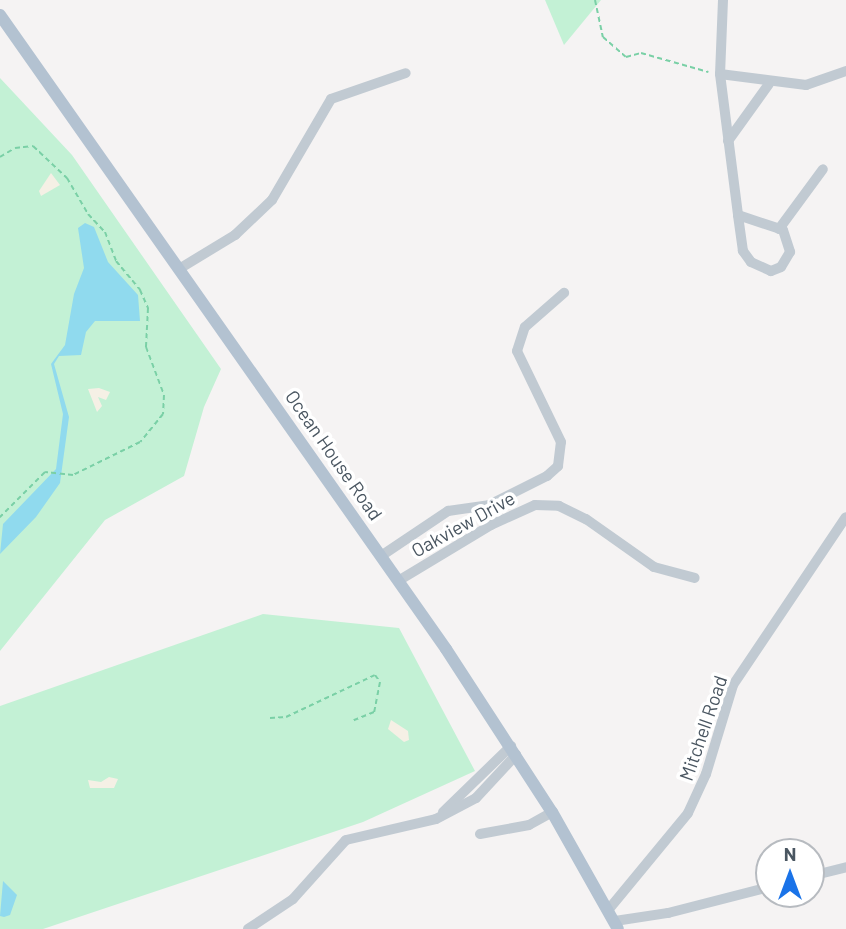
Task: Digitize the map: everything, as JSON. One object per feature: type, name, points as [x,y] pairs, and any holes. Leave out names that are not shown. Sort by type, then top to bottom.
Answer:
[{"type":"main road","name":"Ocean House Road","points":[[0,15],[381,556],[513,750],[614,920]]},
{"type":"street","points":[[723,0],[720,74],[738,215],[746,256],[763,269],[781,267],[789,257],[789,241],[779,229],[738,215]]},
{"type":"street","points":[[720,74],[769,84],[806,85],[846,71]]},
{"type":"street","points":[[179,269],[235,235],[272,200],[331,99],[406,73]]},
{"type":"street","points":[[728,141],[769,84]]},
{"type":"street","points":[[779,229],[823,169]]},
{"type":"street","points":[[381,556],[447,512],[489,505],[547,476],[558,466],[561,442],[517,351],[525,327],[564,293]]},
{"type":"street","name":"Oakview Drive","points":[[398,581],[491,525],[535,505],[559,506],[586,519],[654,567],[695,578]]},
{"type":"street","name":"Mitchell Road","points":[[614,920],[688,813],[706,774],[733,685],[846,517]]},
{"type":"street","points":[[248,929],[293,899],[346,840],[436,819],[513,750]]},
{"type":"street","points":[[480,834],[529,825],[552,812]]},
{"type":"street","points":[[825,872],[846,867]]},
{"type":"street","points":[[614,920],[668,913],[755,891]]},
{"type":"path","points":[[595,0],[603,37],[626,57],[641,53],[720,74]]},
{"type":"path","points":[[0,157],[15,148],[33,146],[51,161],[105,232],[116,261],[140,290],[148,308],[146,347],[164,395],[163,414],[140,442],[121,454],[64,474],[52,471],[40,475],[0,517]]},
{"type":"path","points":[[270,718],[286,717],[374,675],[380,682],[374,712],[354,720]]},
{"type":"green space","points":[[545,0],[601,0],[564,45]]},
{"type":"green space","points":[[0,78],[72,155],[221,369],[204,407],[184,476],[105,520],[0,651]]},
{"type":"green space","points":[[263,614],[399,628],[475,771],[363,822],[43,929],[0,929],[0,706]]},
{"type":"sand","points":[[51,173],[60,185],[41,196],[39,191]]},
{"type":"sand","points":[[99,388],[110,392],[106,400],[98,397],[102,406],[97,412],[88,389]]},
{"type":"sand","points":[[391,720],[408,731],[409,740],[404,742],[388,729]]},
{"type":"sand","points":[[109,777],[118,779],[114,788],[90,788],[88,780],[101,782]]},
{"type":"water","points":[[85,223],[94,227],[108,262],[138,295],[140,321],[95,321],[86,332],[81,355],[59,356],[54,364],[69,417],[60,483],[36,517],[0,554],[3,524],[56,469],[63,414],[51,364],[65,345],[74,294],[84,268],[78,228]]},
{"type":"water","points":[[3,881],[17,895],[10,915],[4,917],[0,916]]}]
